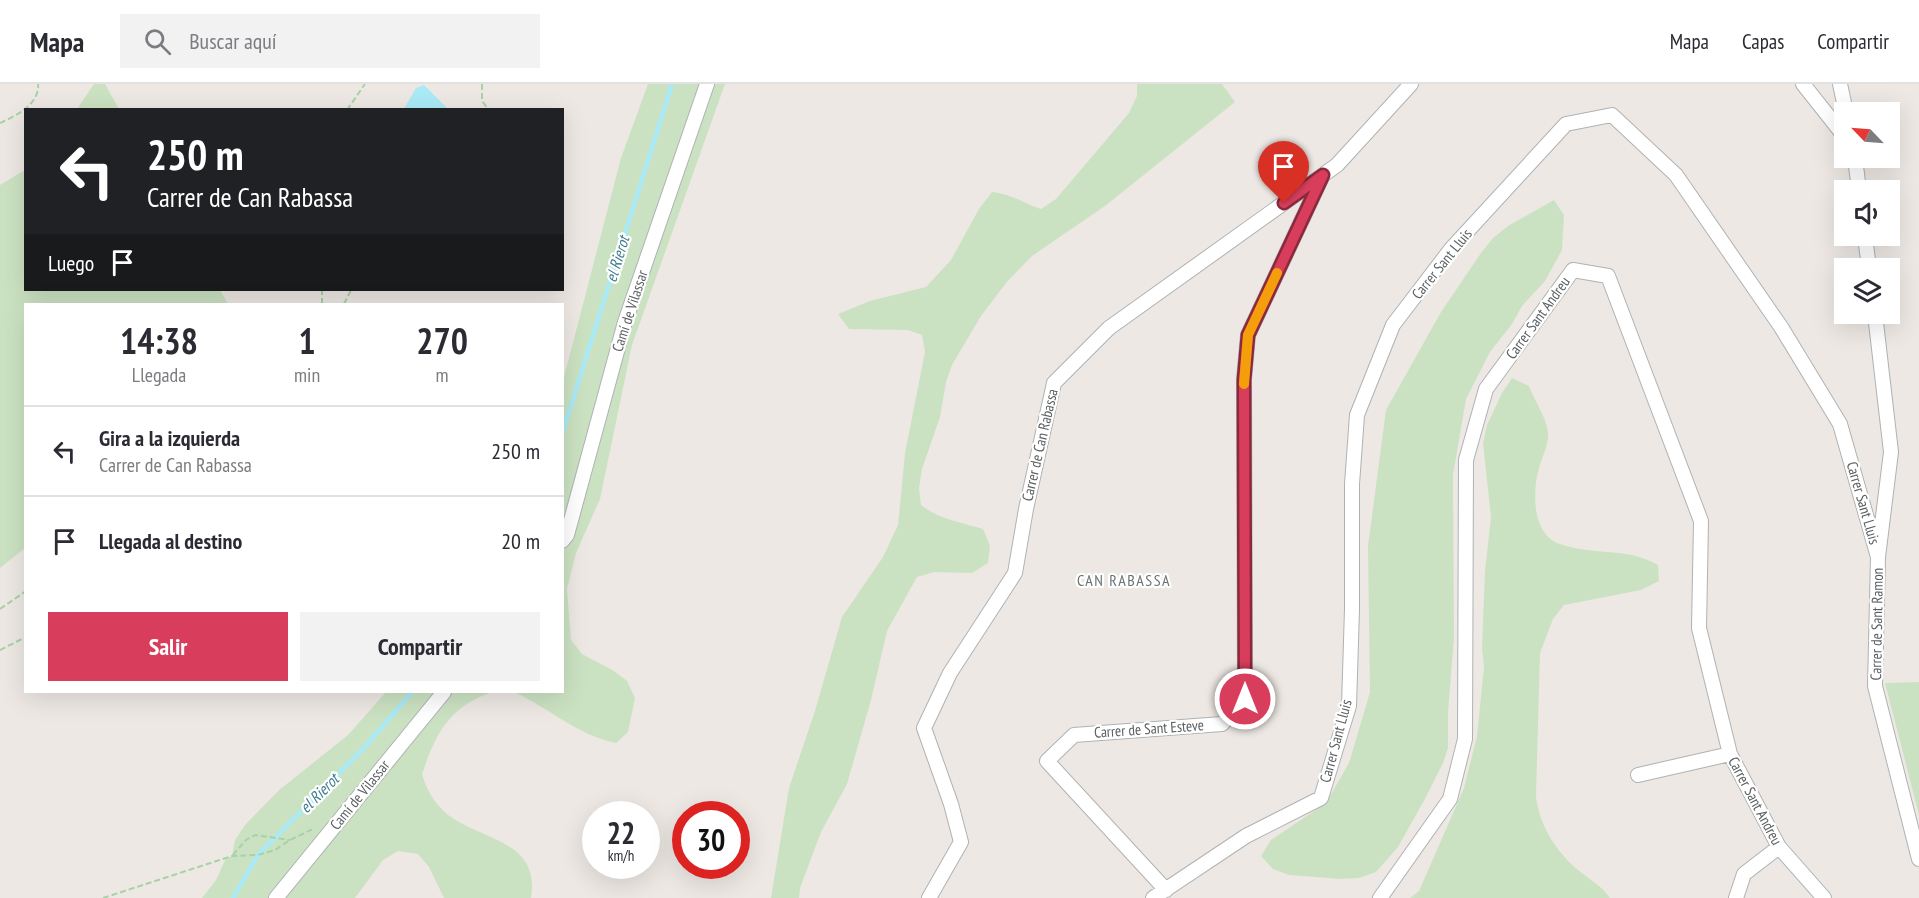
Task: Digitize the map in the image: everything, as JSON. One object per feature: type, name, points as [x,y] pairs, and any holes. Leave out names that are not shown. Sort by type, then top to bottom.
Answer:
[{"type":"street","name":"Camí de Vilassar","points":[[564,539],[567,535],[625,322],[707,84]]},
{"type":"street","name":"Carrer de Can Rabassa","points":[[929,898],[961,842],[951,804],[924,728],[950,673],[1015,573],[1026,509],[1054,383],[1109,328],[1337,165],[1411,84]]},
{"type":"street","points":[[1803,84],[1834,123]]},
{"type":"street","points":[[1840,84],[1844,102]]},
{"type":"street","name":"Carrer Sant Lluis","points":[[1153,898],[1246,836],[1321,798],[1349,706],[1352,484],[1357,415],[1393,325],[1451,249],[1566,124],[1612,115],[1676,175],[1781,327],[1840,424],[1878,557]]},
{"type":"street","name":"Carrer de Sant Esteve","points":[[1166,890],[1047,760],[1074,735],[1221,724],[1245,699],[1244,380],[1248,335],[1323,175]]},
{"type":"street","name":"Carrer Sant Andreu","points":[[1380,898],[1450,799],[1465,739],[1466,460],[1486,389],[1573,270],[1608,276],[1701,521],[1699,628],[1730,754],[1779,848],[1824,898]]},
{"type":"street","name":"Carrer de Sant Ramon","points":[[1876,324],[1891,452],[1878,557],[1875,686],[1919,859]]},
{"type":"street","name":"Camí de Vilassar","points":[[276,898],[443,693]]},
{"type":"street","points":[[1638,775],[1730,754]]},
{"type":"street","points":[[1736,898],[1744,874],[1779,848]]},
{"type":"path","points":[[26,108],[36,97],[38,84]]},
{"type":"path","points":[[348,108],[365,84]]},
{"type":"path","points":[[482,84],[482,101],[487,108]]},
{"type":"path","points":[[0,123],[13,118],[24,109]]},
{"type":"path","points":[[0,609],[24,592]]},
{"type":"path","points":[[0,650],[24,638]]},
{"type":"path","points":[[103,898],[232,856],[258,855],[275,850],[318,827]]},
{"type":"path","points":[[232,856],[246,840],[255,835],[290,840]]},
{"type":"green space","points":[[94,84],[105,84],[118,108],[78,108]]},
{"type":"green space","points":[[648,84],[725,84],[632,345],[600,499],[576,553],[567,589],[571,640],[582,654],[614,671],[627,681],[635,698],[628,732],[616,743],[588,734],[516,693],[564,693],[564,377],[621,158]]},
{"type":"green space","points":[[1137,84],[1222,84],[1235,102],[1105,206],[1032,256],[1006,283],[981,316],[952,365],[946,382],[940,417],[922,469],[919,488],[921,505],[943,517],[983,529],[990,546],[988,563],[972,573],[934,572],[917,577],[887,631],[871,700],[847,784],[821,832],[800,888],[799,898],[771,898],[789,788],[815,711],[842,617],[883,557],[898,525],[905,453],[925,352],[922,335],[908,330],[849,329],[838,314],[870,301],[926,287],[951,260],[979,209],[992,192],[1041,209],[1056,199],[1129,113],[1137,96]]},
{"type":"green space","points":[[24,171],[24,291],[221,291],[227,303],[24,303],[24,549],[0,568],[0,185]]},
{"type":"green space","points":[[1554,200],[1564,215],[1562,250],[1545,281],[1522,306],[1512,324],[1490,352],[1466,399],[1453,475],[1454,638],[1448,712],[1448,748],[1443,763],[1398,847],[1376,872],[1359,878],[1341,879],[1289,875],[1273,869],[1261,856],[1271,840],[1326,803],[1349,763],[1370,692],[1368,546],[1386,410],[1441,312],[1493,238],[1508,226]]},
{"type":"green space","points":[[1512,378],[1529,386],[1547,427],[1547,442],[1535,489],[1536,512],[1544,532],[1551,539],[1572,548],[1635,556],[1658,565],[1659,581],[1641,590],[1564,605],[1553,619],[1540,653],[1536,797],[1538,808],[1550,838],[1563,855],[1610,898],[1410,898],[1419,891],[1464,788],[1477,736],[1484,667],[1482,648],[1485,571],[1491,517],[1483,443],[1487,425]]},
{"type":"green space","points":[[1919,682],[1919,815],[1885,683]]},
{"type":"green space","points":[[385,693],[490,693],[465,705],[446,723],[433,746],[422,774],[434,799],[448,815],[509,846],[520,855],[528,866],[532,880],[531,898],[444,898],[429,867],[418,854],[398,851],[383,860],[355,898],[202,898],[216,880],[226,858],[232,856],[235,840],[245,825],[278,791],[348,735]]},
{"type":"water","points":[[424,85],[447,108],[405,108],[416,88]]},
{"type":"waterway","name":"el Rierot","points":[[564,428],[672,84]]},
{"type":"waterway","name":"el Rierot","points":[[233,898],[258,855],[364,748],[411,693]]},
{"type":"slow traffic","points":[[1244,384],[1248,335],[1277,273]]},
{"type":"district","name":"CAN RABASSA","points":[[1124,580]]},
{"type":"route","points":[[1245,699],[1244,380],[1248,335],[1323,175],[1284,203]]}]
